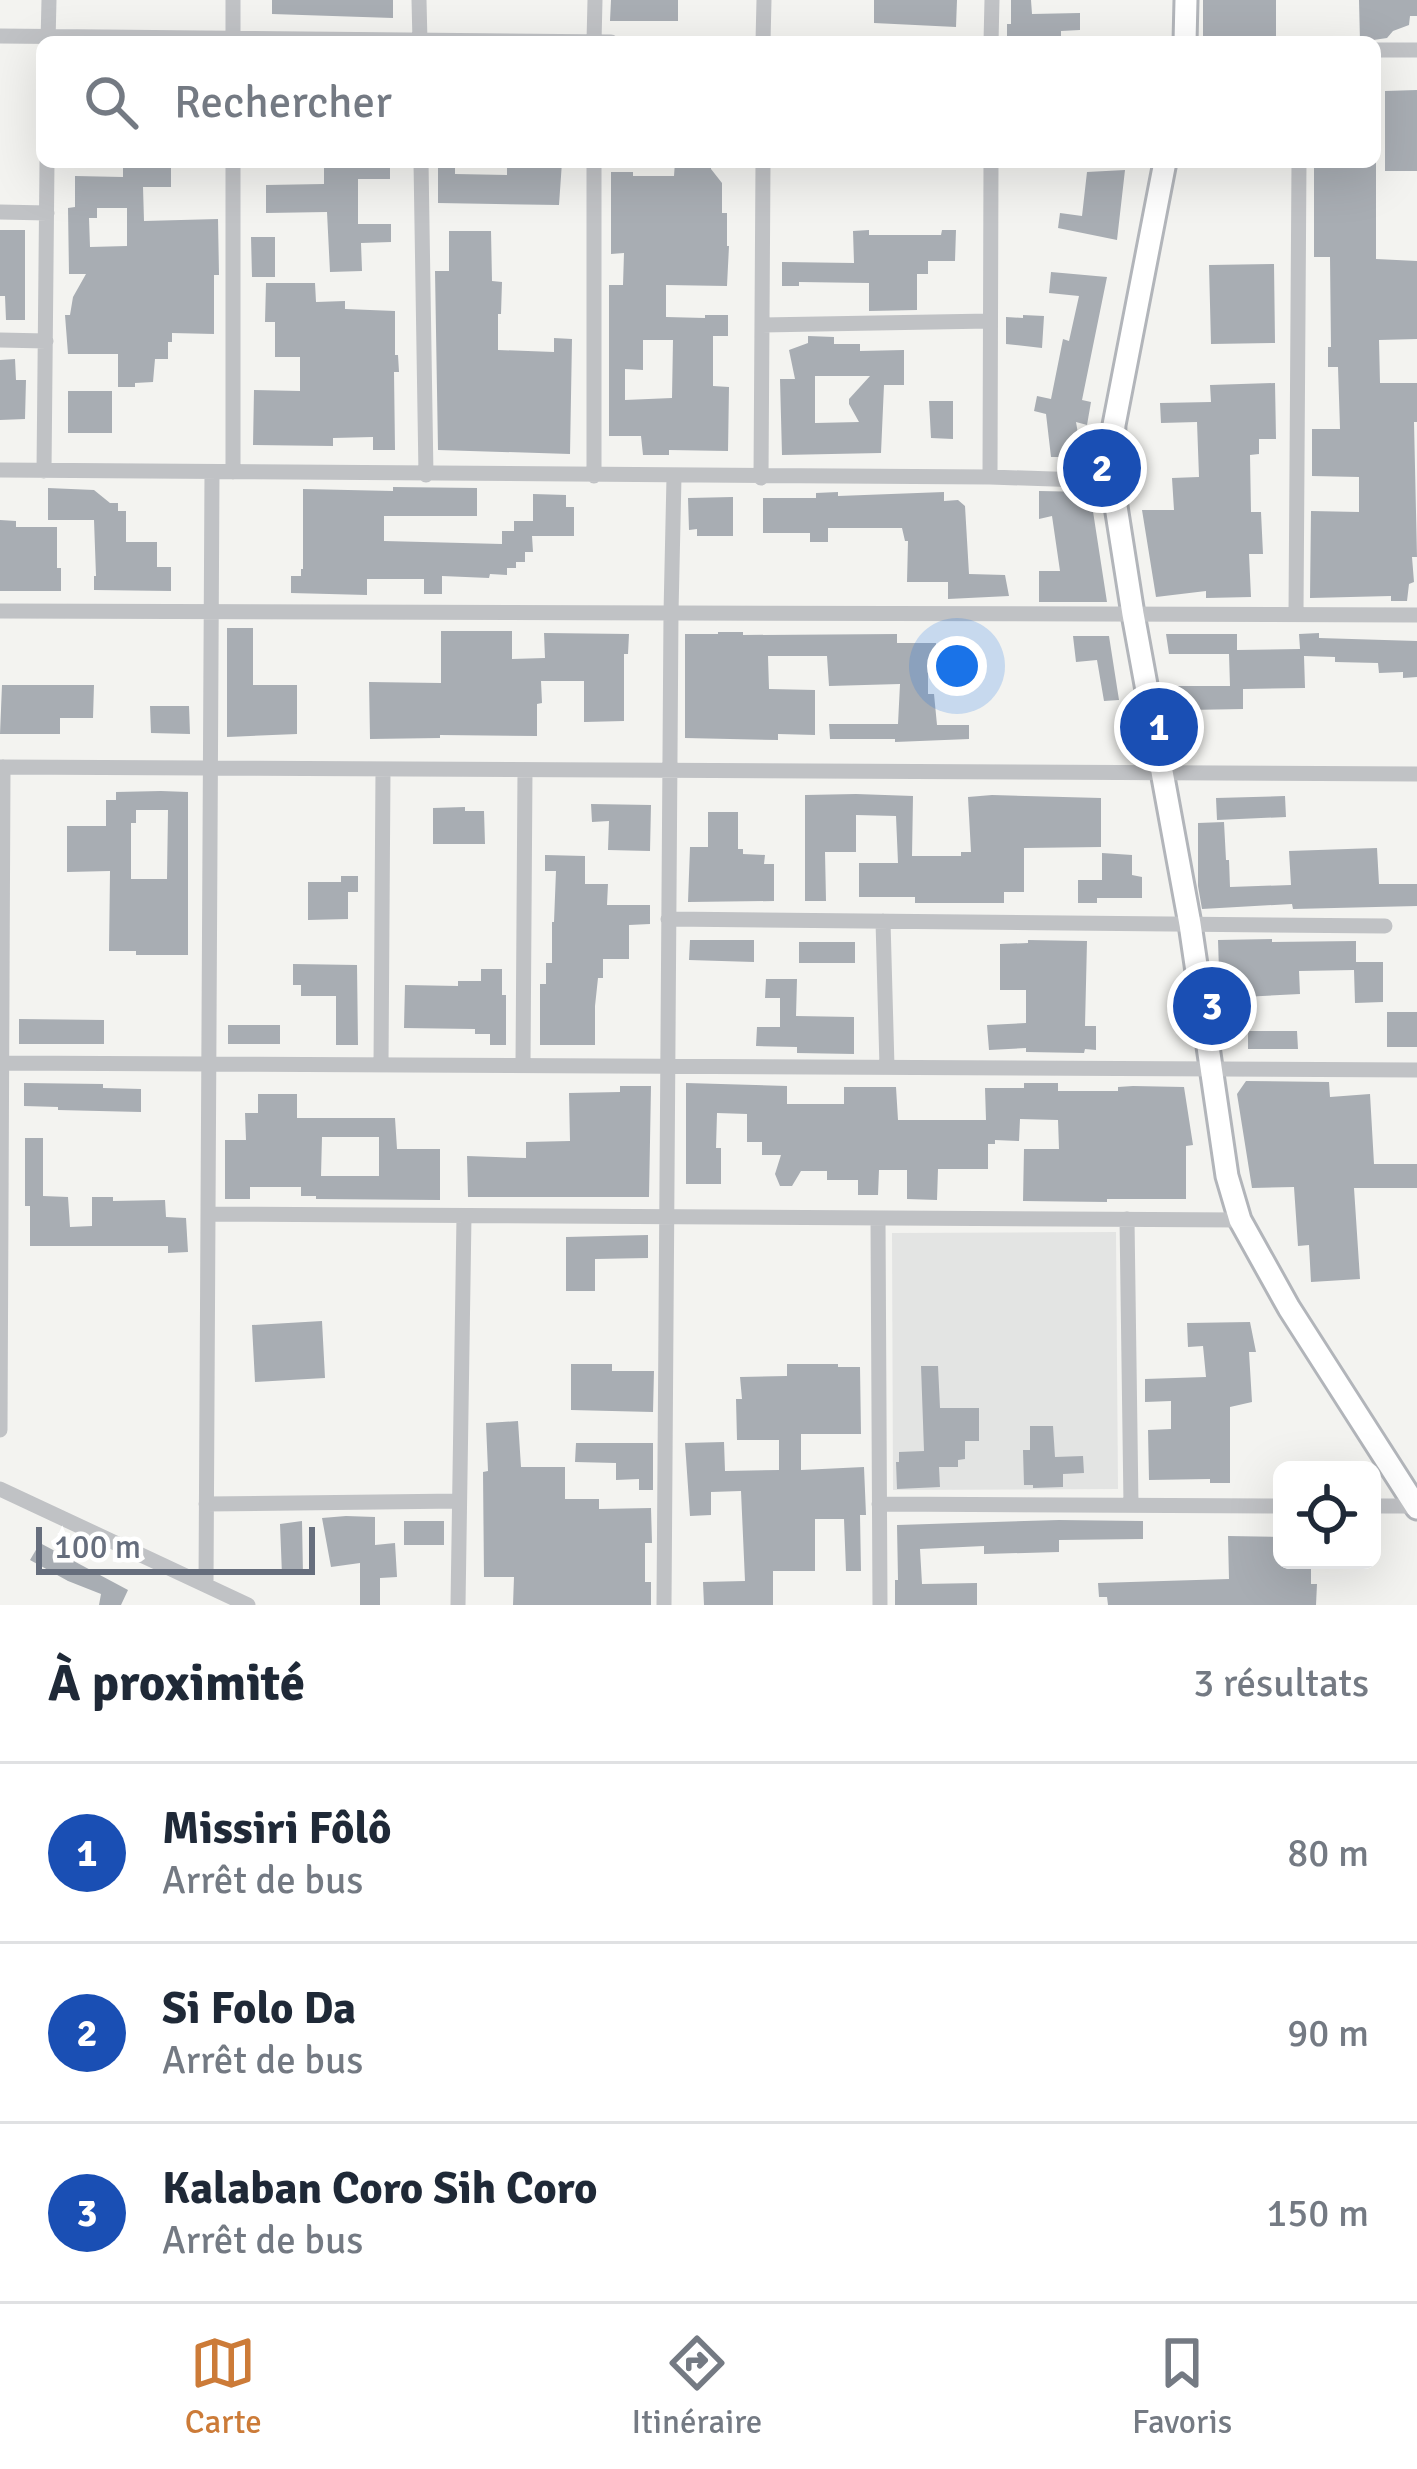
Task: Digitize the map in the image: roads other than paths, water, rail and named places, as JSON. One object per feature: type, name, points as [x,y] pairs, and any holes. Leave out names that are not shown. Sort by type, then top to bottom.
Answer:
[{"type":"main road","points":[[1186,0],[1186,36]]},
{"type":"main road","points":[[1164,168],[1114,425],[1112,481],[1190,924],[1227,1176],[1240,1220],[1288,1308],[1417,1506]]},
{"type":"street","points":[[48,36],[49,0]]},
{"type":"street","points":[[233,0],[233,36]]},
{"type":"street","points":[[419,0],[420,36]]},
{"type":"street","points":[[595,0],[595,36]]},
{"type":"street","points":[[764,0],[764,36]]},
{"type":"street","points":[[992,0],[992,36]]},
{"type":"street","points":[[0,36],[36,38]]},
{"type":"street","points":[[1381,50],[1417,50]]},
{"type":"street","points":[[44,471],[47,168]]},
{"type":"street","points":[[233,168],[233,472]]},
{"type":"street","points":[[422,168],[426,475]]},
{"type":"street","points":[[594,168],[594,476]]},
{"type":"street","points":[[760,478],[763,168]]},
{"type":"street","points":[[990,477],[991,168]]},
{"type":"street","points":[[1296,614],[1299,168]]},
{"type":"street","points":[[0,212],[46,213]]},
{"type":"street","points":[[762,325],[990,321]]},
{"type":"street","points":[[0,340],[46,341]]},
{"type":"street","points":[[0,470],[1112,481]]},
{"type":"street","points":[[206,1585],[212,472]]},
{"type":"street","points":[[664,1605],[674,477]]},
{"type":"street","points":[[0,611],[1417,615]]},
{"type":"street","points":[[0,1430],[2,766],[1417,774]]},
{"type":"street","points":[[381,1065],[382,769]]},
{"type":"street","points":[[524,1066],[525,770]]},
{"type":"street","points":[[668,919],[1385,926]]},
{"type":"street","points":[[883,921],[887,1067]]},
{"type":"street","points":[[2,1063],[1417,1070]]},
{"type":"street","points":[[208,1214],[1240,1220]]},
{"type":"street","points":[[458,1605],[464,1216]]},
{"type":"street","points":[[878,1218],[880,1605]]},
{"type":"street","points":[[1127,1220],[1131,1505]]},
{"type":"street","points":[[0,1490],[248,1605]]},
{"type":"street","points":[[206,1504],[459,1502]]},
{"type":"street","points":[[880,1504],[1273,1506]]},
{"type":"street","points":[[1381,1506],[1417,1506]]},
{"type":"place","name":"Si Folo Da","points":[[1102,468]]},
{"type":"place","name":"Missiri Fôlô","points":[[1159,727]]},
{"type":"place","name":"Kalaban Coro Sih Coro","points":[[1212,1006]]}]
